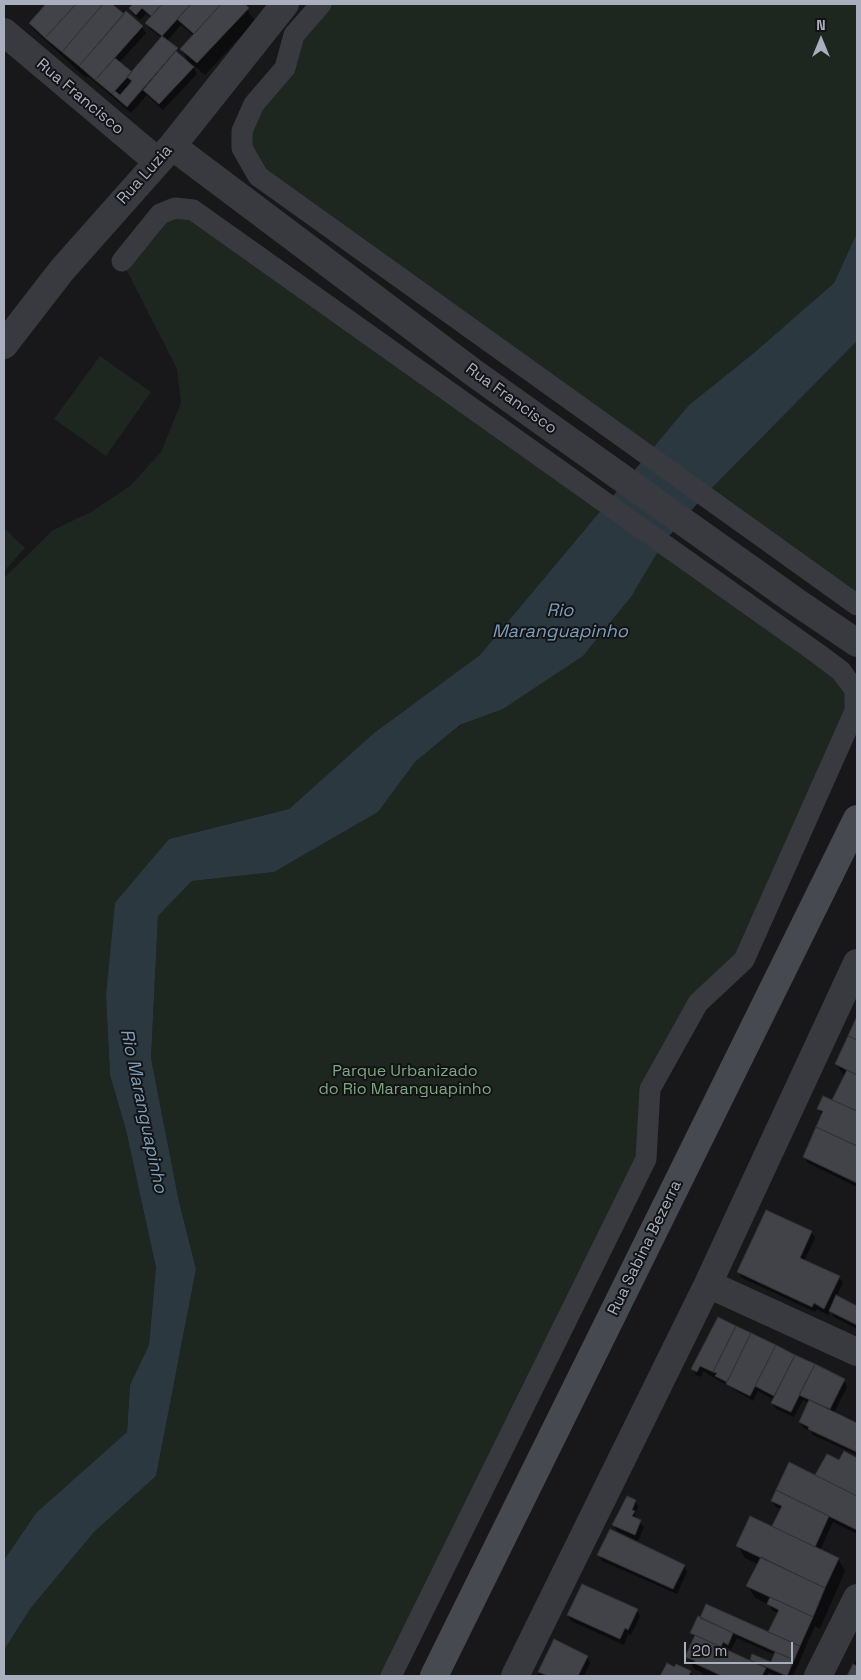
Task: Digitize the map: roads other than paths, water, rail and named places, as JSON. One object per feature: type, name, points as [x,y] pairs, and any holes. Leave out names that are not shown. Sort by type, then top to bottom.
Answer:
[{"type":"main road","name":"Rua Sabina Bezerra","points":[[434,1676],[857,819]]},
{"type":"street","name":"Rua Luzia","points":[[4,345],[62,270],[164,154],[285,4]]},
{"type":"street","points":[[321,4],[294,35],[285,68],[254,104],[242,131],[242,148],[258,176],[857,605]]},
{"type":"street","name":"Rua Francisco","points":[[4,32],[164,154],[857,643]]},
{"type":"street","points":[[122,261],[160,214],[175,208],[193,210],[778,625],[841,671],[855,690],[854,711],[744,960],[698,1003],[650,1089],[646,1159],[391,1676]]},
{"type":"street","points":[[515,1676],[708,1284],[857,963]]},
{"type":"street","points":[[708,1284],[857,1352]]},
{"type":"street","points":[[818,1676],[857,1598]]},
{"type":"water","name":"Rio Maranguapinho","points":[[857,233],[857,341],[704,496],[663,543],[631,597],[583,656],[503,709],[460,725],[415,762],[378,812],[274,872],[192,881],[158,916],[151,1058],[179,1202],[196,1269],[156,1476],[94,1532],[30,1609],[4,1650],[4,1560],[36,1513],[127,1432],[130,1385],[149,1345],[156,1268],[126,1130],[110,1075],[106,996],[115,903],[169,839],[289,809],[374,733],[480,655],[689,405],[755,352],[834,283]]},
{"type":"park label","name":"Parque Urbanizado do Rio Maranguapinho","points":[[405,1081]]}]
